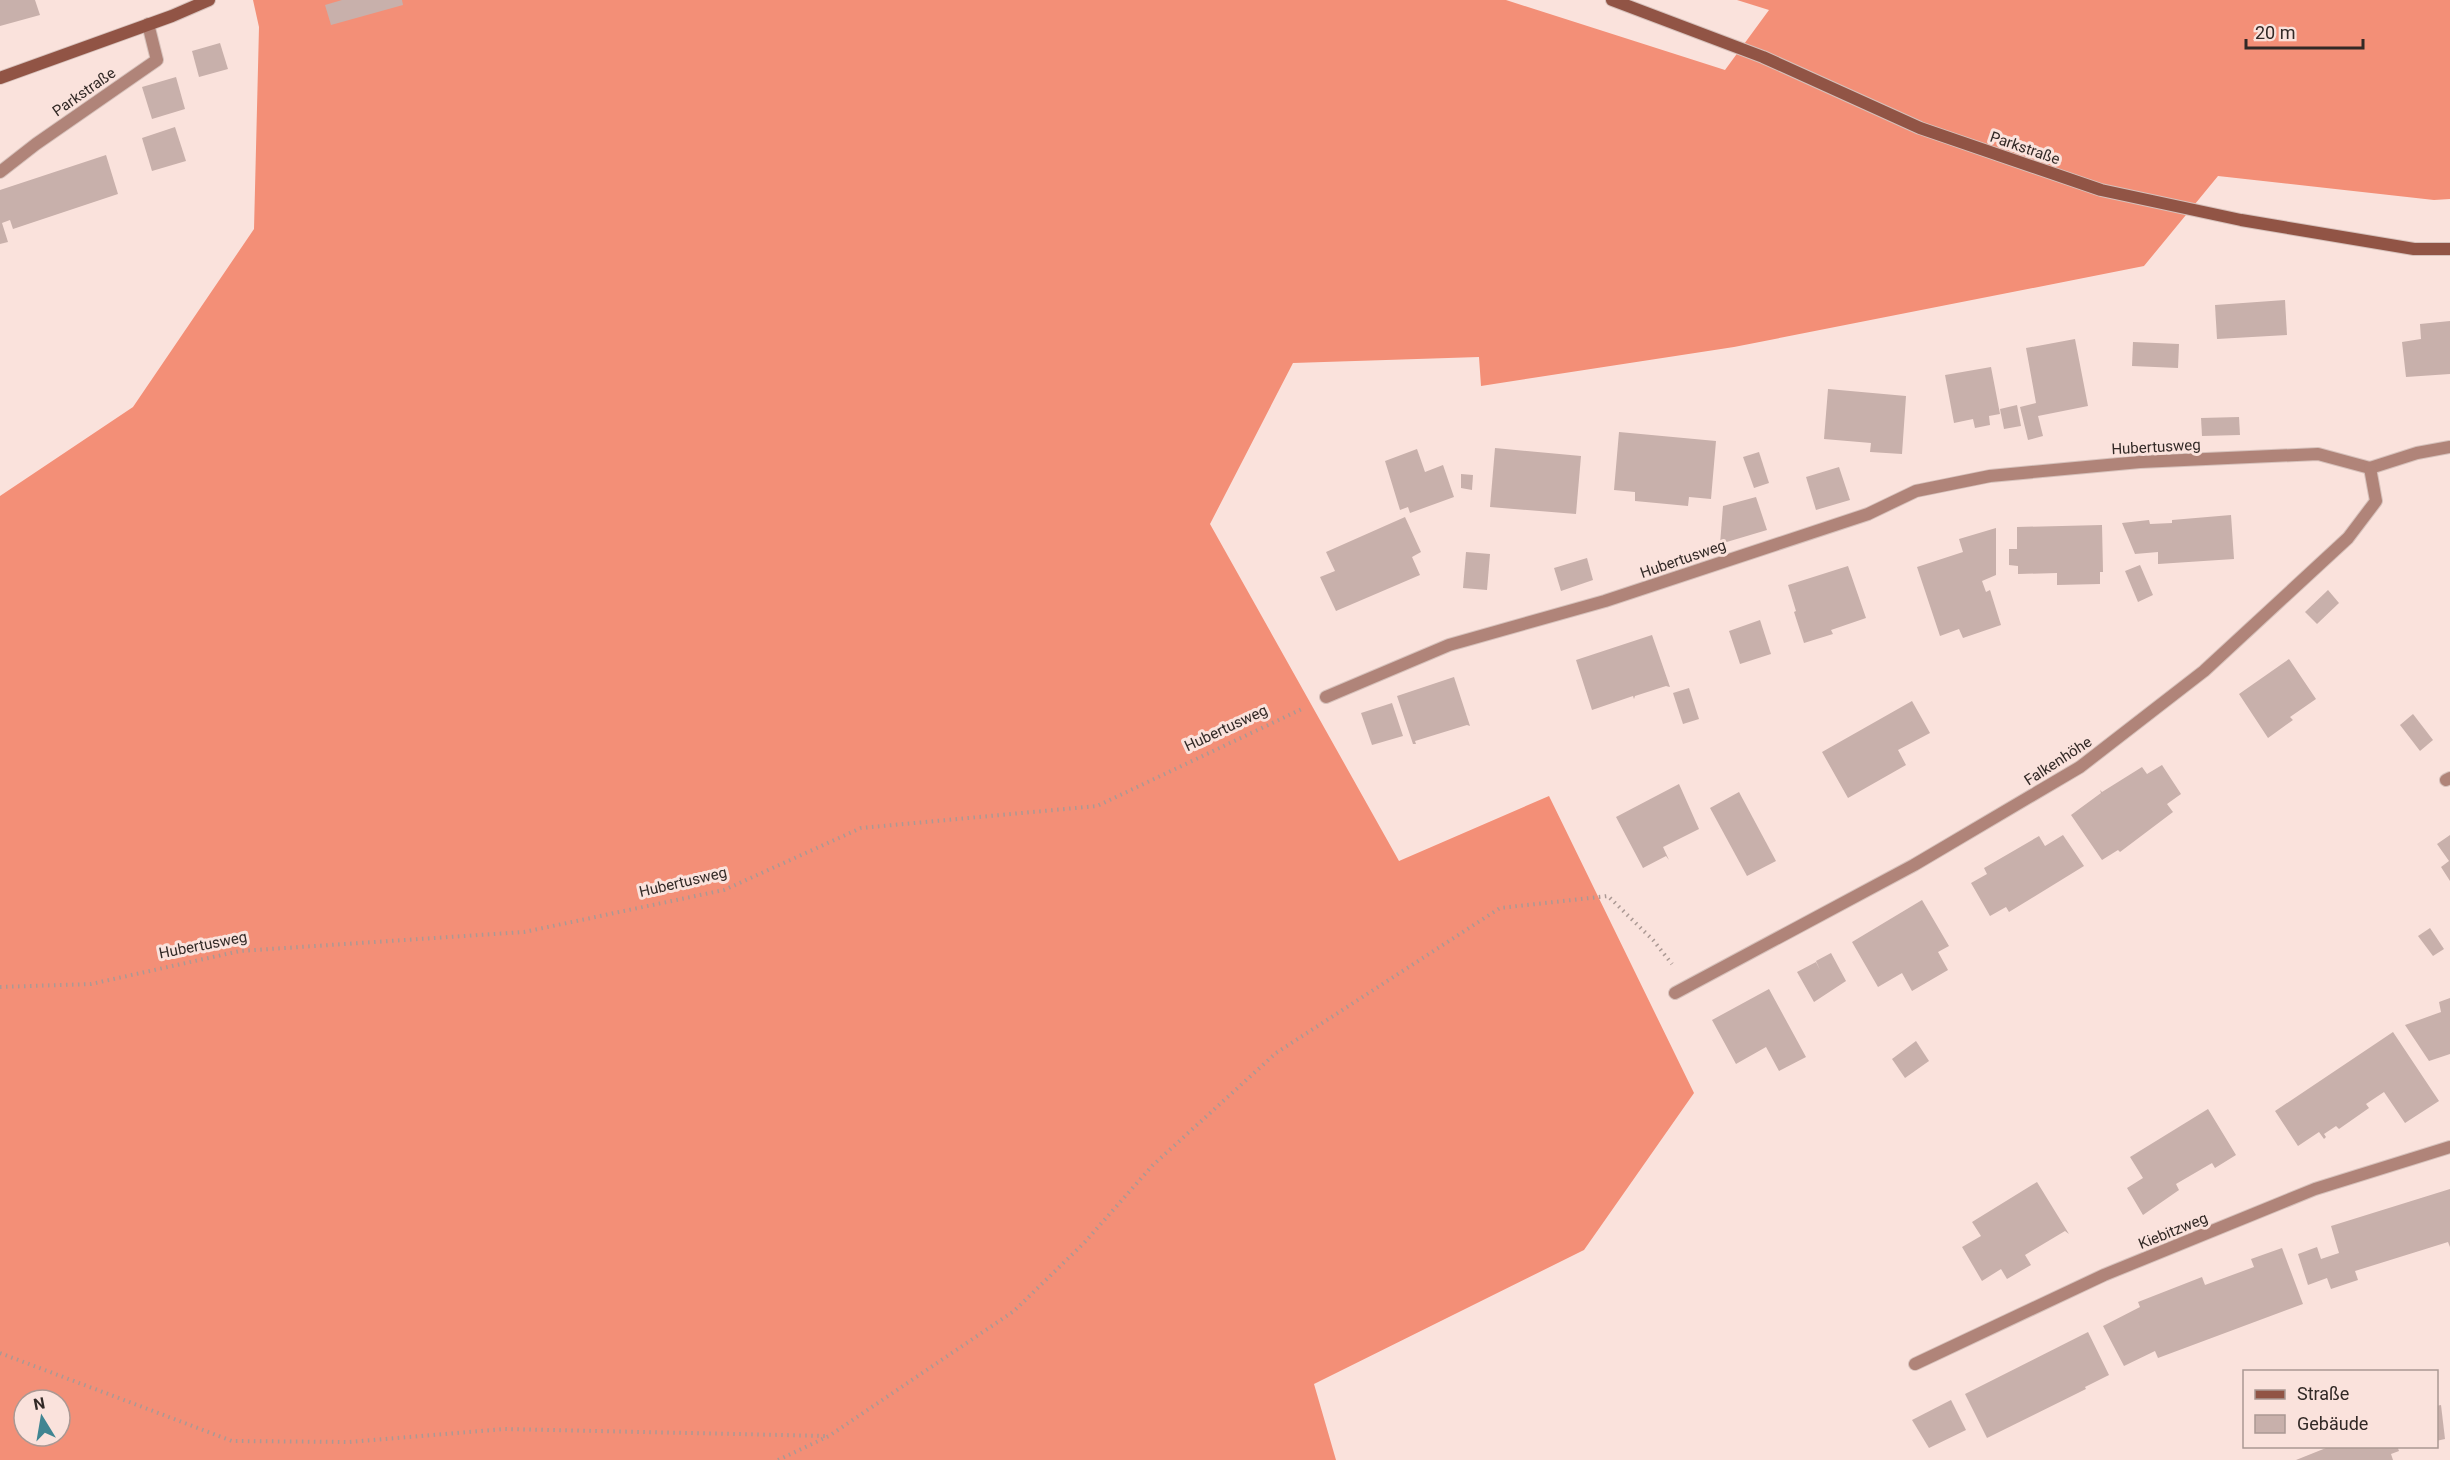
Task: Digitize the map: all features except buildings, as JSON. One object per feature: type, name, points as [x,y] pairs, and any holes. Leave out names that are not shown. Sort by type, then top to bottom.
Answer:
[{"type":"street","points":[[0,78],[209,0]]},
{"type":"street","name":"Parkstraße","points":[[1612,0],[1763,57],[1920,128],[2101,190],[2241,220],[2414,249],[2450,249]]},
{"type":"street","name":"Parkstraße","points":[[0,172],[36,144],[157,60],[148,24]]},
{"type":"street","points":[[2370,468],[2417,453],[2450,447]]},
{"type":"street","name":"Hubertusweg","points":[[1326,697],[1449,645],[1616,597],[1868,514],[1916,491],[1990,476],[2140,462],[2318,454],[2370,468]]},
{"type":"street","name":"Falkenhöhe","points":[[1675,993],[1914,865],[2080,767],[2204,671],[2348,538],[2376,501],[2370,468]]},
{"type":"street","name":"Kiebitzweg","points":[[1915,1364],[2104,1275],[2314,1189],[2450,1147]]},
{"type":"path","name":"Hubertusweg","points":[[0,987],[91,984],[240,951],[524,932],[724,890],[861,828],[1097,806],[1326,697]]},
{"type":"path","points":[[778,1460],[829,1436],[1014,1311],[1084,1243],[1153,1165],[1276,1053],[1500,908],[1608,896],[1653,940],[1690,985]]},
{"type":"path","points":[[0,1353],[232,1441],[349,1442],[504,1429],[829,1436]]},
{"type":"shaded area","points":[[253,0],[1506,0],[1725,70],[1769,10],[1737,0],[2450,0],[2450,199],[2434,200],[2218,176],[2144,266],[1734,347],[1481,386],[1479,357],[1293,363],[1210,524],[1399,861],[1549,796],[1694,1093],[1584,1250],[1314,1384],[1336,1460],[0,1460],[0,496],[133,407],[254,229],[259,27]]}]
